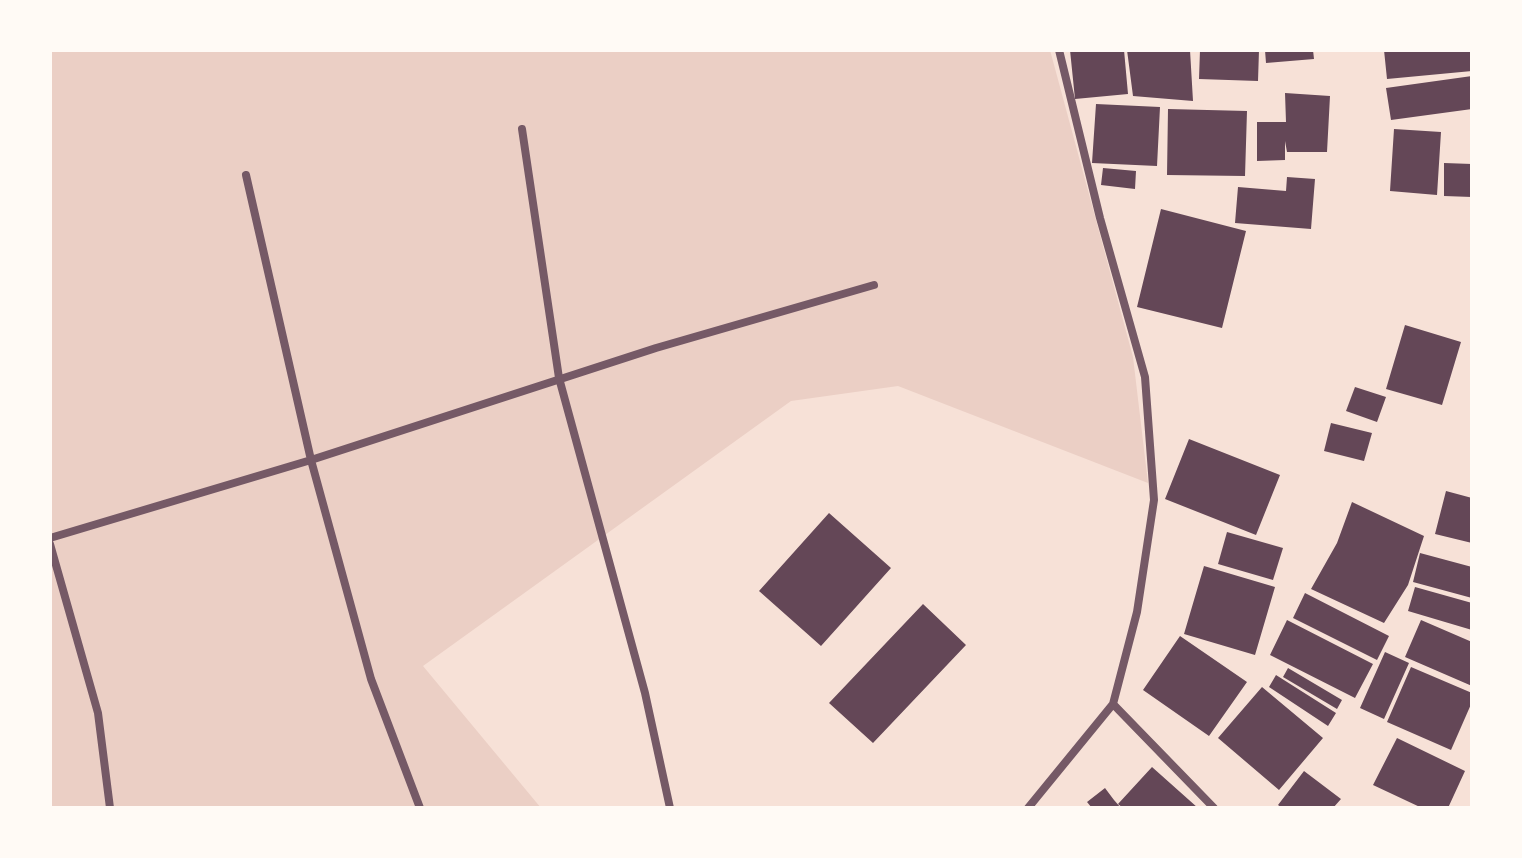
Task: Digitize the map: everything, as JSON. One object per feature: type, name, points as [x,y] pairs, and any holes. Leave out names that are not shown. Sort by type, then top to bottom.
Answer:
[{"type":"street","points":[[1028,808],[1113,704],[1137,612],[1154,500],[1145,377],[1100,218],[1059,50]]},
{"type":"street","points":[[522,129],[559,378],[645,693],[670,808]]},
{"type":"street","points":[[246,175],[311,460],[371,679],[420,808]]},
{"type":"street","points":[[110,808],[98,713],[50,541],[311,460],[559,378],[874,285]]},
{"type":"street","points":[[1113,704],[1214,808]]},
{"type":"shaded area","points":[[50,50],[1050,50],[1133,357],[1148,483],[898,386],[791,401],[423,666],[541,808],[50,808]]},
{"type":"building","points":[[1070,50],[1124,50],[1128,94],[1075,99]]},
{"type":"building","points":[[1127,50],[1190,50],[1193,101],[1133,96]]},
{"type":"building","points":[[1200,50],[1259,50],[1258,81],[1199,79]]},
{"type":"building","points":[[1265,50],[1313,50],[1314,59],[1266,63]]},
{"type":"building","points":[[1384,50],[1472,50],[1472,71],[1387,79]]},
{"type":"building","points":[[1472,76],[1472,109],[1391,120],[1386,88]]},
{"type":"building","points":[[1285,93],[1330,96],[1327,152],[1287,152],[1285,141],[1285,160],[1257,161],[1257,122],[1286,122]]},
{"type":"building","points":[[1096,104],[1160,107],[1157,166],[1092,163]]},
{"type":"building","points":[[1168,109],[1247,111],[1245,176],[1167,175]]},
{"type":"building","points":[[1394,129],[1441,132],[1437,195],[1390,191]]},
{"type":"building","points":[[1444,163],[1472,164],[1472,197],[1444,196]]},
{"type":"building","points":[[1103,168],[1136,171],[1135,189],[1101,185]]},
{"type":"building","points":[[1287,177],[1315,179],[1311,229],[1235,223],[1238,187],[1286,191]]},
{"type":"building","points":[[1161,209],[1246,231],[1222,328],[1137,307]]},
{"type":"building","points":[[1405,325],[1461,342],[1442,405],[1386,389]]},
{"type":"building","points":[[1355,387],[1386,397],[1377,422],[1346,411]]},
{"type":"building","points":[[1331,423],[1372,433],[1364,461],[1324,451]]},
{"type":"building","points":[[1189,439],[1280,475],[1256,535],[1165,499]]},
{"type":"building","points":[[1446,491],[1472,498],[1472,543],[1435,534]]},
{"type":"building","points":[[1352,502],[1424,536],[1408,585],[1384,623],[1311,589],[1337,543]]},
{"type":"building","points":[[829,513],[891,568],[821,646],[759,591]]},
{"type":"building","points":[[1227,532],[1283,548],[1273,580],[1218,564]]},
{"type":"building","points":[[1420,553],[1472,567],[1472,598],[1413,582]]},
{"type":"building","points":[[1204,566],[1275,587],[1255,655],[1184,634]]},
{"type":"building","points":[[1415,587],[1472,603],[1472,630],[1408,611]]},
{"type":"building","points":[[1305,593],[1389,636],[1377,660],[1293,618]]},
{"type":"building","points":[[923,604],[966,645],[873,743],[829,703]]},
{"type":"building","points":[[1287,620],[1373,664],[1355,698],[1270,655]]},
{"type":"building","points":[[1421,620],[1472,642],[1472,686],[1405,657]]},
{"type":"building","points":[[1180,636],[1247,682],[1209,736],[1143,690]]},
{"type":"building","points":[[1385,652],[1409,663],[1384,719],[1360,708]]},
{"type":"building","points":[[1411,667],[1472,693],[1472,702],[1451,750],[1387,722]]},
{"type":"building","points":[[1288,668],[1342,700],[1337,709],[1283,677]]},
{"type":"building","points":[[1276,675],[1336,713],[1328,726],[1269,687]]},
{"type":"building","points":[[1262,687],[1323,738],[1279,790],[1218,738]]},
{"type":"building","points":[[1397,738],[1465,771],[1448,808],[1422,808],[1373,785]]},
{"type":"building","points":[[1152,767],[1198,808],[1123,808],[1118,804]]},
{"type":"building","points":[[1304,771],[1341,799],[1333,808],[1282,808],[1278,805]]},
{"type":"building","points":[[1105,788],[1121,808],[1092,808],[1087,802]]}]
